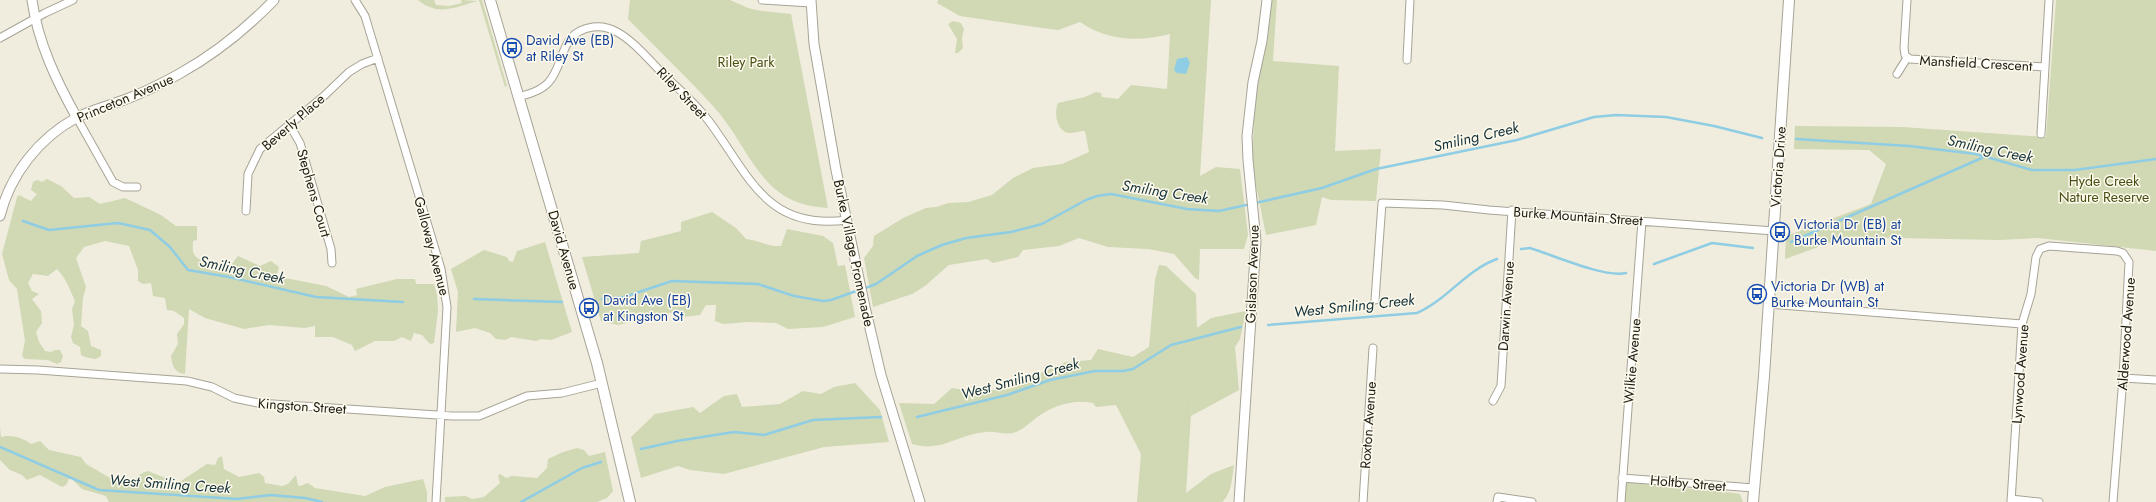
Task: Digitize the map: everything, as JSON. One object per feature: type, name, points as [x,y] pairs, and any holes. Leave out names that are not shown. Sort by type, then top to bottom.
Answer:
[{"type":"main road","name":"David Avenue","points":[[490,0],[602,383],[630,502]]},
{"type":"main road","name":"Victoria Drive","points":[[1753,502],[1769,304],[1790,0]]},
{"type":"street","points":[[32,0],[41,43],[52,69],[77,118],[113,182],[123,187],[137,187]]},
{"type":"street","points":[[0,38],[35,18],[73,0]]},
{"type":"street","name":"Princeton Avenue","points":[[0,216],[10,189],[32,154],[44,142],[77,118],[135,95],[190,68],[238,34],[274,0]]},
{"type":"street","name":"Galloway Avenue","points":[[355,0],[365,16],[445,286],[447,307],[436,502]]},
{"type":"street","points":[[762,0],[811,2]]},
{"type":"street","name":"Gislason Avenue","points":[[1239,502],[1256,241],[1248,160],[1248,129],[1253,82],[1263,34],[1267,0]]},
{"type":"street","points":[[1407,60],[1410,0]]},
{"type":"street","name":"Mansfield Crescent","points":[[1897,74],[1907,58],[1904,48],[1907,0]]},
{"type":"street","points":[[2041,134],[2049,0]]},
{"type":"street","name":"Burke Village Promenade","points":[[811,2],[814,44],[856,268],[880,370],[920,502]]},
{"type":"street","name":"Riley Street","points":[[518,97],[539,90],[549,82],[564,48],[574,36],[590,28],[609,28],[633,44],[701,111],[749,182],[769,201],[785,212],[808,220],[821,222],[847,220]]},
{"type":"street","name":"Beverly Place","points":[[246,211],[247,181],[252,162],[267,142],[324,96],[349,72],[362,64],[378,58]]},
{"type":"street","name":"Mansfield Crescent","points":[[1907,58],[1919,61],[2045,67]]},
{"type":"street","name":"Stephens Court","points":[[289,124],[300,143],[331,249],[332,264]]},
{"type":"street","name":"Burke Mountain Street","points":[[1375,300],[1382,203],[1443,205],[1489,210],[1512,210],[1774,231]]},
{"type":"street","name":"Darwin Avenue","points":[[1493,401],[1501,386],[1512,210]]},
{"type":"street","name":"Wilkie Avenue","points":[[1621,502],[1642,220]]},
{"type":"street","name":"Alderwood Avenue","points":[[2040,249],[2049,246],[2117,251],[2123,253],[2128,258],[2130,269],[2113,502]]},
{"type":"street","name":"Lynwood Avenue","points":[[2011,500],[2022,324],[2031,294],[2036,257],[2040,249]]},
{"type":"street","points":[[1769,304],[2022,324]]},
{"type":"street","name":"Roxton Avenue","points":[[1363,502],[1373,348]]},
{"type":"street","name":"Kingston Street","points":[[0,369],[38,370],[187,381],[205,385],[234,398],[251,403],[441,416],[479,416],[526,396],[562,393],[602,383]]},
{"type":"street","points":[[2123,378],[2156,380]]},
{"type":"street","name":"Holtby Street","points":[[1622,478],[1754,488]]},
{"type":"street","points":[[1497,499],[1532,502]]},
{"type":"street","points":[[2011,500],[2039,502]]},
{"type":"green space","points":[[418,0],[434,0],[436,5],[449,6],[462,3],[461,0],[478,1],[454,8],[440,9],[433,8]]},
{"type":"green space","points":[[479,0],[482,0],[507,86],[505,87]]},
{"type":"green space","name":"Riley Park","points":[[630,0],[730,0],[748,8],[761,11],[791,14],[828,208],[805,204],[786,197],[771,185],[759,172],[726,122],[713,106],[628,19]]},
{"type":"green space","points":[[938,0],[1211,0],[1200,176],[1216,167],[1240,169],[1248,235],[1244,249],[1200,249],[1199,280],[1195,278],[1174,254],[1148,249],[1108,247],[1079,238],[1059,246],[1023,250],[1018,257],[993,263],[987,259],[949,265],[925,286],[912,294],[873,307],[864,258],[873,246],[874,236],[903,218],[926,208],[949,203],[968,202],[992,195],[1013,178],[1033,168],[1062,164],[1089,152],[1085,131],[1069,133],[1061,129],[1056,116],[1058,103],[1085,97],[1096,92],[1101,93],[1102,97],[1118,99],[1131,85],[1167,89],[1170,34],[1158,37],[1134,39],[1101,33],[1080,22],[1058,30],[960,16],[937,3]]},
{"type":"green space","points":[[1266,0],[1277,0],[1273,61],[1339,66],[1335,151],[1381,149],[1376,201],[1331,200],[1322,197],[1316,225],[1266,235],[1252,166],[1255,96]]},
{"type":"green space","name":"Hyde Creek Nature Reserve","points":[[2056,0],[2156,0],[2156,251],[2038,238],[1999,240],[1846,237],[1785,259],[1786,236],[1871,204],[1886,164],[1869,150],[1794,149],[1795,126],[1902,127],[2046,137]]},
{"type":"green space","points":[[953,21],[961,23],[964,29],[962,38],[963,48],[958,53],[955,53],[957,39],[948,24]]},
{"type":"green space","points":[[47,179],[61,186],[74,198],[89,197],[100,204],[125,198],[161,215],[176,226],[197,226],[197,240],[193,241],[193,253],[200,260],[210,264],[229,268],[238,256],[260,266],[271,261],[279,267],[277,274],[280,277],[326,286],[349,297],[357,295],[356,289],[397,279],[415,279],[416,284],[434,284],[437,295],[438,311],[434,343],[430,344],[422,335],[414,333],[411,341],[402,337],[394,341],[375,341],[355,351],[352,345],[333,337],[315,337],[315,326],[305,328],[269,325],[244,329],[205,318],[189,309],[185,374],[176,371],[172,363],[171,356],[178,344],[177,334],[184,324],[184,318],[174,311],[167,310],[165,298],[153,296],[151,283],[143,284],[138,281],[138,270],[129,246],[105,241],[84,247],[76,258],[86,287],[83,298],[81,326],[88,331],[91,346],[101,350],[101,356],[96,359],[83,356],[81,355],[80,347],[73,343],[71,337],[74,325],[72,309],[75,301],[66,281],[57,269],[48,276],[33,274],[28,283],[32,291],[39,294],[32,299],[41,311],[42,323],[36,332],[39,342],[45,351],[51,352],[60,350],[63,356],[61,362],[57,364],[48,360],[25,359],[22,356],[25,341],[17,289],[9,280],[2,254],[17,197],[19,195],[31,201],[37,194],[31,190],[33,182],[37,180],[42,182]]},
{"type":"green space","points":[[712,212],[736,228],[746,239],[781,246],[787,229],[823,236],[833,243],[838,266],[845,265],[855,317],[823,327],[788,329],[776,323],[748,322],[723,324],[715,321],[716,305],[706,305],[700,315],[683,317],[679,311],[618,325],[601,321],[582,257],[639,253],[641,241],[681,231],[681,222]]},
{"type":"green space","points":[[545,242],[572,332],[551,340],[541,339],[536,341],[511,337],[505,340],[496,339],[490,333],[475,328],[456,332],[458,292],[451,269],[484,250],[507,257],[509,261],[513,262],[517,251]]},
{"type":"green space","points":[[1159,265],[1166,266],[1196,294],[1197,328],[1211,318],[1246,311],[1240,339],[1235,347],[1239,390],[1191,416],[1194,367],[1186,493],[1211,474],[1234,465],[1230,490],[1222,502],[1137,502],[1141,454],[1116,405],[1096,407],[1093,403],[1085,402],[1063,404],[1042,414],[1016,432],[976,433],[941,445],[922,446],[912,444],[899,403],[934,404],[952,388],[981,392],[1006,388],[1066,362],[1091,360],[1098,349],[1133,357],[1149,347],[1155,280]]},
{"type":"green space","points":[[855,383],[880,410],[889,442],[824,447],[724,474],[690,470],[678,466],[641,478],[631,437],[655,414],[693,407],[700,413],[724,396],[737,394],[742,407],[780,404],[803,391],[821,394],[834,387]]},
{"type":"green space","points":[[0,427],[1,437],[17,437],[31,444],[40,441],[49,450],[81,457],[86,464],[124,486],[144,472],[148,471],[178,483],[207,464],[215,465],[218,458],[222,456],[224,469],[239,477],[259,473],[264,477],[265,483],[282,486],[288,484],[296,475],[298,485],[300,486],[308,483],[315,488],[365,496],[385,487],[423,479],[427,492],[427,502],[109,502],[106,496],[82,489],[72,479],[69,479],[66,485],[62,487],[40,475],[27,480],[22,475],[10,470],[0,460]]},
{"type":"green space","points":[[577,448],[584,450],[589,456],[605,452],[613,491],[607,498],[597,502],[445,502],[445,497],[466,496],[472,499],[484,497],[500,483],[498,476],[500,474],[506,478],[512,476],[537,478],[547,468],[548,459],[563,452]]},
{"type":"green space","points":[[1622,482],[1734,493],[1740,494],[1743,502],[1621,502]]},
{"type":"water","points":[[1187,57],[1190,63],[1186,74],[1177,73],[1174,70],[1177,59]]},
{"type":"waterway","name":"Smiling Creek","points":[[863,289],[876,284],[917,256],[942,245],[966,238],[1011,232],[1042,224],[1086,200],[1097,196],[1111,194],[1187,209],[1219,211],[1322,188],[1376,169],[1517,140],[1594,117],[1616,115],[1666,117],[1714,126],[1762,138]]},
{"type":"waterway","name":"Smiling Creek","points":[[1796,139],[1909,146],[1976,154],[2032,170],[2075,170],[2156,159]]},
{"type":"waterway","name":"West Smiling Creek","points":[[1791,242],[1984,157]]},
{"type":"waterway","name":"Smiling Creek","points":[[23,221],[49,230],[118,223],[150,230],[170,247],[188,270],[229,277],[316,297],[403,302]]},
{"type":"waterway","name":"West Smiling Creek","points":[[1654,264],[1712,243],[1753,248]]},
{"type":"waterway","name":"West Smiling Creek","points":[[1521,249],[1530,248],[1578,265],[1605,272],[1617,274],[1626,273]]},
{"type":"waterway","name":"West Smiling Creek","points":[[1268,325],[1417,313],[1438,301],[1476,270],[1497,259]]},
{"type":"waterway","name":"Smiling Creek","points":[[602,299],[624,297],[672,281],[758,284],[794,296],[823,301],[831,300],[859,290]]},
{"type":"waterway","name":"Smiling Creek","points":[[474,299],[562,302]]},
{"type":"waterway","name":"West Smiling Creek","points":[[917,417],[1007,395],[1050,380],[1095,371],[1123,371],[1133,369],[1171,345],[1241,327]]},
{"type":"waterway","name":"West Smiling Creek","points":[[641,449],[677,441],[734,432],[764,435],[813,420],[881,417]]},
{"type":"waterway","name":"West Smiling Creek","points":[[0,447],[99,490],[237,499],[271,495],[305,498],[322,502]]},
{"type":"waterway","name":"West Smiling Creek","points":[[521,502],[582,468],[601,462]]},
{"type":"place","name":"David Ave (EB) at Riley St","points":[[512,48]]},
{"type":"place","name":"Victoria Dr (EB) at Burke Mountain St","points":[[1780,232]]},
{"type":"place","name":"Victoria Dr (WB) at Burke Mountain St","points":[[1757,294]]},
{"type":"place","name":"David Ave (EB) at Kingston St","points":[[589,308]]}]
